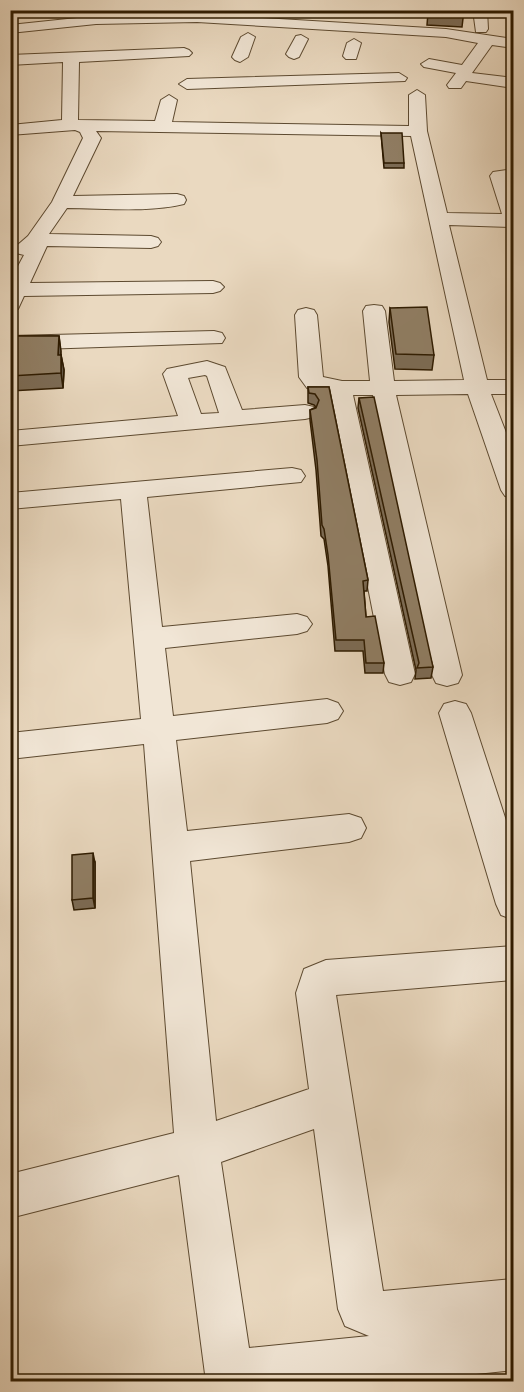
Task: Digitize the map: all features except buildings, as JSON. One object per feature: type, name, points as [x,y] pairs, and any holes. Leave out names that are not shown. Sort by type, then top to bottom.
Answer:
[{"type":"street","points":[[461,77],[481,45],[480,10]]},
{"type":"street","points":[[199,14],[189,52],[188,89],[399,78]]},
{"type":"street","points":[[10,29],[64,16],[199,14],[446,33],[481,45],[495,59]]},
{"type":"street","points":[[229,36],[253,37],[242,60]]},
{"type":"street","points":[[280,39],[306,40],[294,54]]},
{"type":"street","points":[[456,50],[481,45],[513,44]]},
{"type":"street","points":[[349,47],[426,47]]},
{"type":"street","points":[[10,60],[189,52]]},
{"type":"street","points":[[71,57],[74,126]]},
{"type":"street","points":[[429,64],[461,77],[513,83]]},
{"type":"street","points":[[417,95],[418,130],[477,387],[513,490]]},
{"type":"street","points":[[162,128],[169,100]]},
{"type":"street","points":[[234,129],[239,109]]},
{"type":"street","points":[[10,130],[74,126],[234,129],[331,124],[418,130]]},
{"type":"street","points":[[13,289],[37,248],[35,240],[61,201],[92,138],[87,129],[74,126]]},
{"type":"street","points":[[437,219],[513,220],[499,176],[513,174]]},
{"type":"street","points":[[61,201],[179,200]]},
{"type":"street","points":[[35,240],[151,243]]},
{"type":"street","points":[[13,289],[213,287]]},
{"type":"street","points":[[374,311],[383,387],[447,675]]},
{"type":"street","points":[[306,315],[311,377],[315,383],[342,388],[513,387]]},
{"type":"street","points":[[10,343],[214,338]]},
{"type":"street","points":[[192,423],[175,375],[207,368],[217,372],[233,419]]},
{"type":"street","points":[[342,388],[341,396],[400,675]]},
{"type":"street","points":[[10,439],[305,412]]},
{"type":"street","points":[[10,501],[292,476]]},
{"type":"street","points":[[133,491],[171,848],[197,1149],[229,1374],[513,1346]]},
{"type":"street","points":[[148,639],[297,624]]},
{"type":"street","points":[[10,746],[327,711]]},
{"type":"street","points":[[455,713],[513,904]]},
{"type":"street","points":[[171,848],[349,828]]},
{"type":"street","points":[[513,963],[326,978],[318,982],[316,993],[362,1308],[375,1315],[513,1302]]},
{"type":"street","points":[[10,1196],[197,1149],[331,1102]]}]
